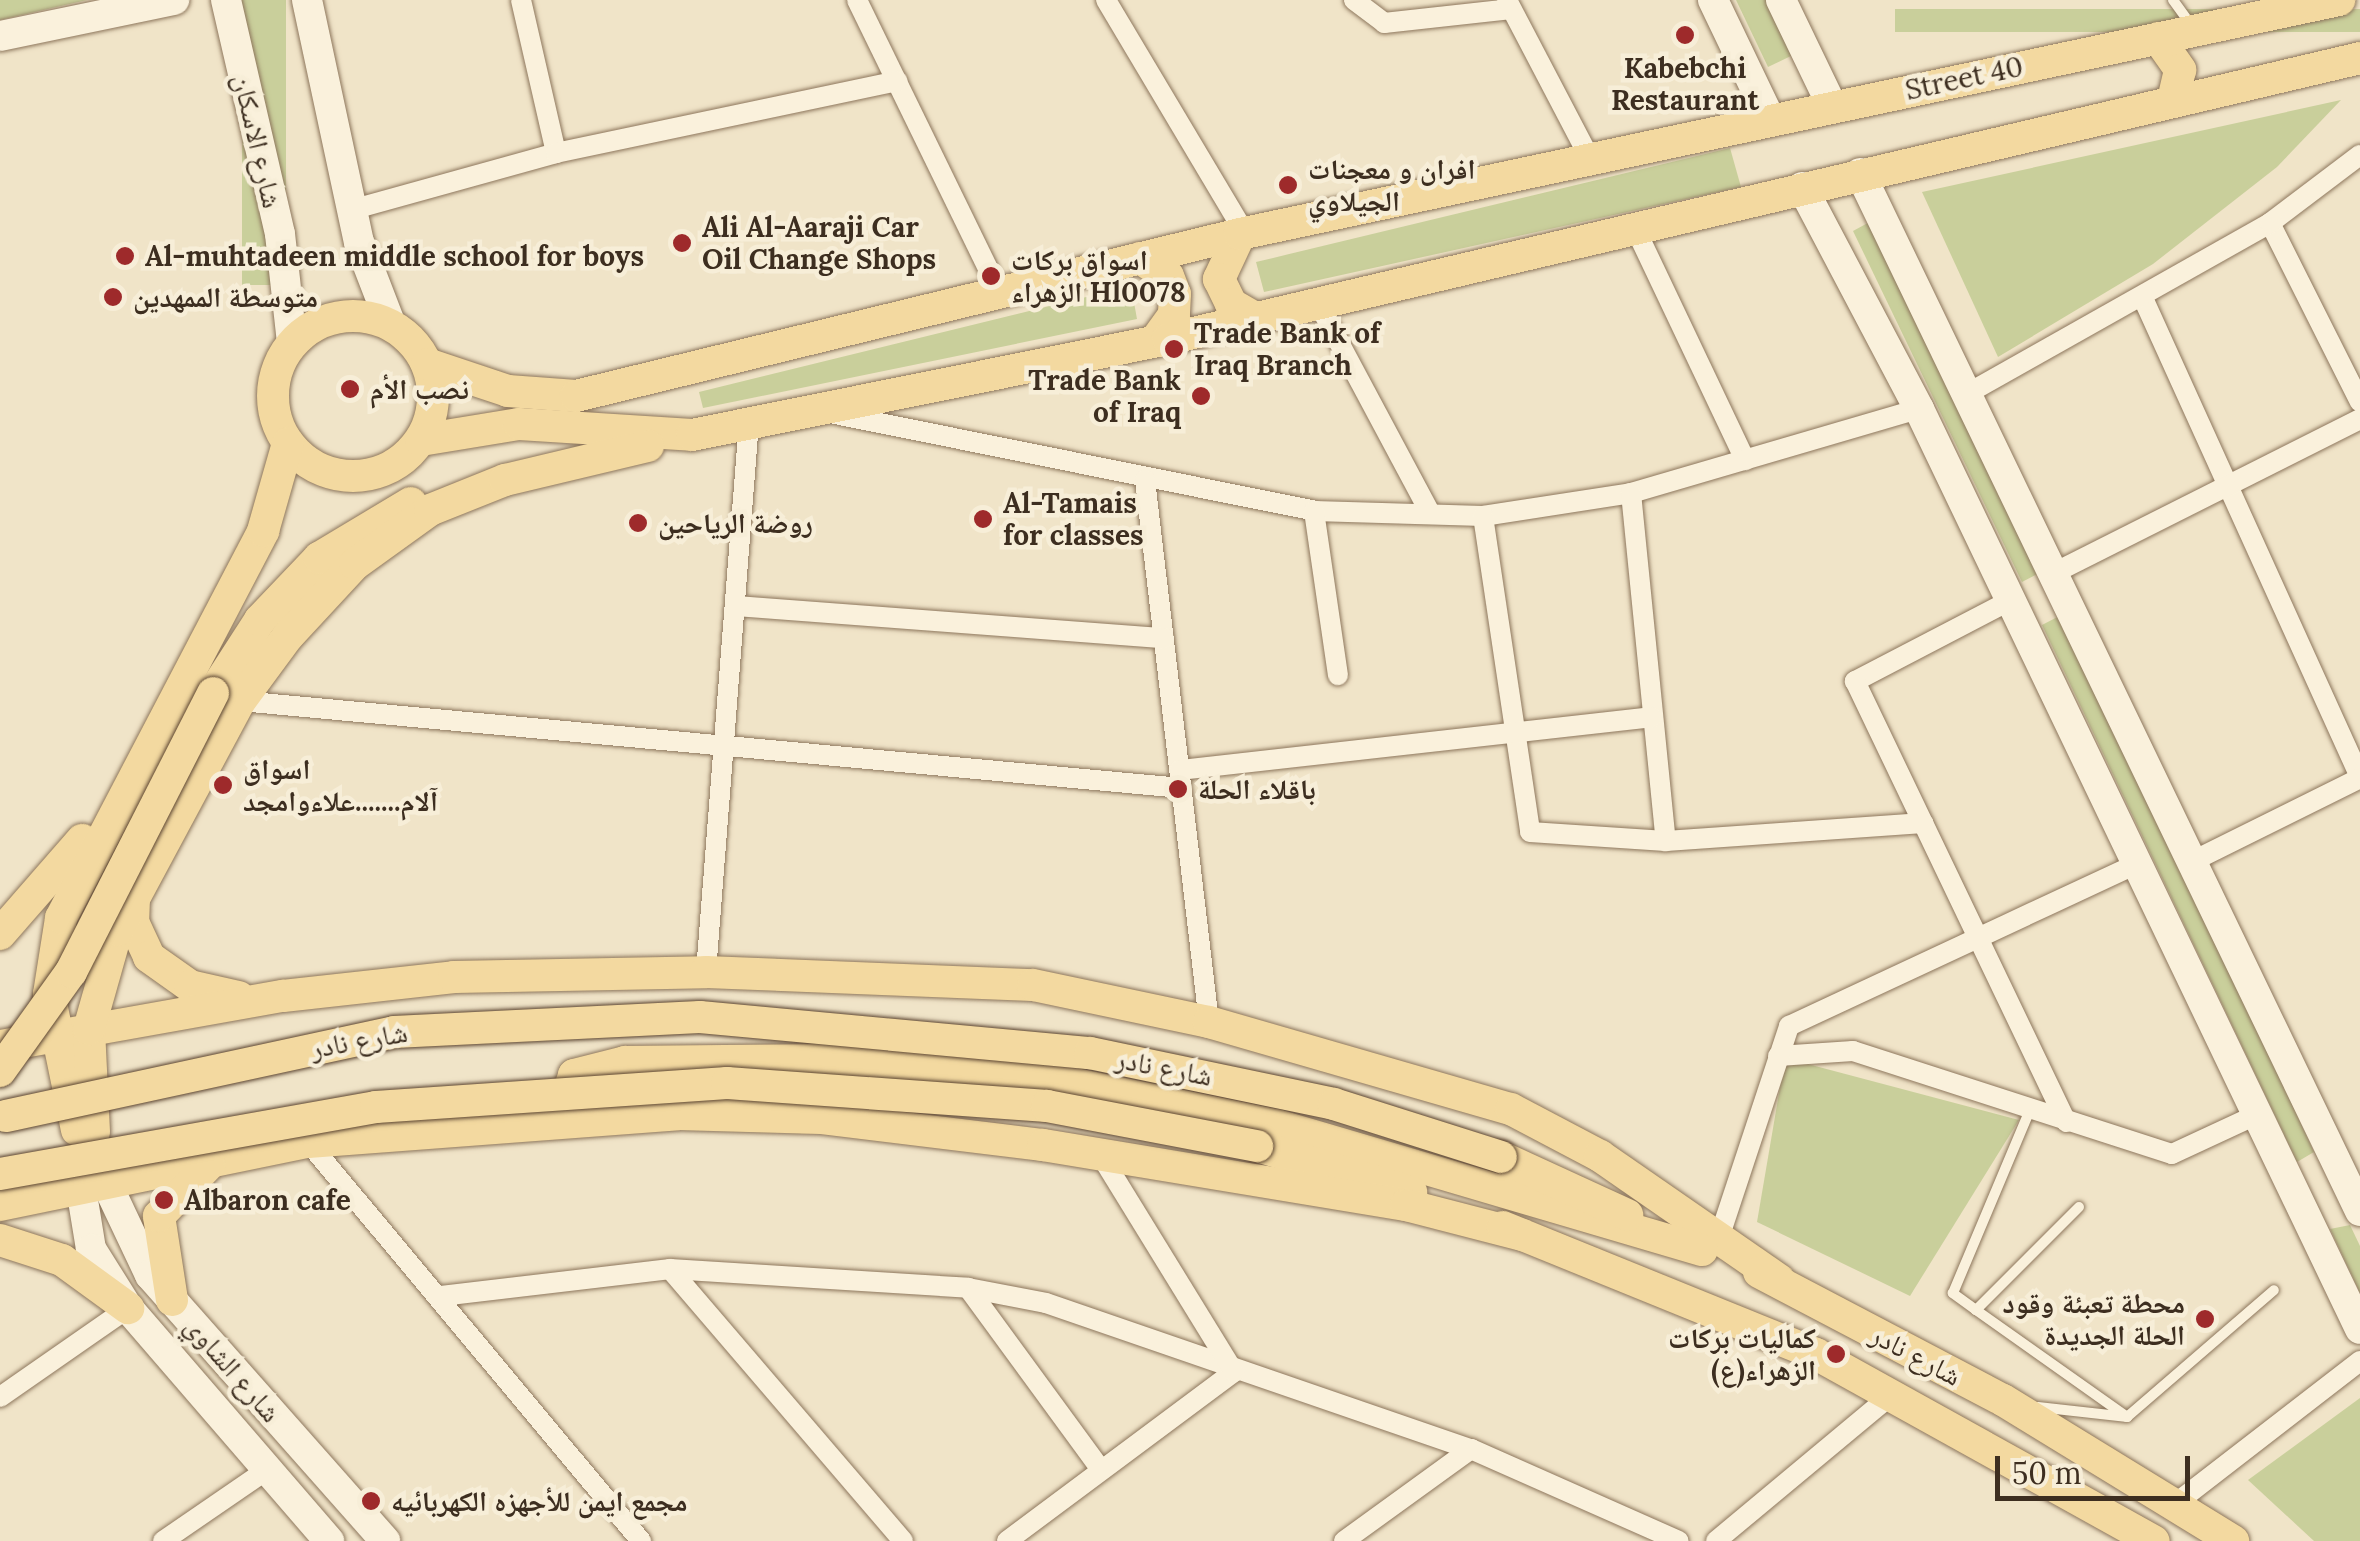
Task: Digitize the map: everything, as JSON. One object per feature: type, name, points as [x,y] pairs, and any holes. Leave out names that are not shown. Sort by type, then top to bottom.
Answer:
[{"type":"main road","name":"Street 40","points":[[427,364],[508,391],[576,396],[998,289],[1243,233],[1589,156],[2195,30],[2271,6],[2339,0]]},
{"type":"main road","points":[[2158,38],[2180,70],[2173,100]]},
{"type":"main road","points":[[87,1134],[89,1029],[138,886],[269,610],[352,530],[417,501],[692,435],[1155,341],[2360,58]]},
{"type":"main road","points":[[1243,233],[1222,260],[1221,288],[1255,318]]},
{"type":"main road","points":[[1140,258],[1168,276],[1175,294],[1174,315],[1155,341]]},
{"type":"main road","points":[[97,1181],[87,1134],[56,1046],[50,952],[114,802],[263,531],[288,443],[273,392],[292,343],[338,316],[391,325],[427,364],[432,403],[421,440],[392,466],[355,477],[329,474],[288,443]]},
{"type":"main road","points":[[421,440],[519,424],[692,435]]},
{"type":"main road","points":[[0,1071],[71,972],[227,697]]},
{"type":"main road","points":[[0,934],[114,802]]},
{"type":"main road","points":[[138,886],[138,942],[164,971],[220,995],[283,996]]},
{"type":"main road","points":[[0,1046],[56,1046],[89,1029],[283,996],[454,977],[706,972],[1033,986],[1209,1022],[1510,1109],[1600,1156],[1712,1247]]},
{"type":"main road","name":"شارع نادر","points":[[0,1117],[394,1032],[700,1017],[1090,1052],[1334,1104],[1501,1157],[1712,1247],[2002,1400],[2232,1541]]},
{"type":"main road","points":[[608,1115],[573,1106],[574,1075],[625,1062],[825,1060],[1065,1082],[1277,1125],[1712,1247]]},
{"type":"main road","name":"شارع نادر","points":[[0,1174],[376,1107],[727,1083],[1047,1106],[1257,1146],[1522,1234],[1728,1313],[1895,1392],[2154,1541]]},
{"type":"main road","points":[[0,1205],[97,1181],[308,1142],[608,1115],[822,1118],[1100,1154],[1406,1205],[1522,1234]]},
{"type":"main road","points":[[172,1300],[158,1216],[188,1177],[248,1151]]},
{"type":"main road","points":[[0,1240],[62,1260],[128,1308]]},
{"type":"street","points":[[0,36],[174,0]]},
{"type":"street","name":"شارع الاسكان","points":[[226,0],[280,234],[292,343]]},
{"type":"street","points":[[308,0],[351,210],[391,325]]},
{"type":"street","points":[[520,0],[556,154]]},
{"type":"street","points":[[858,0],[998,289]]},
{"type":"street","points":[[1106,0],[1243,233]]},
{"type":"street","points":[[1354,0],[1384,24],[1509,4],[1589,156]]},
{"type":"street","points":[[1713,0],[1770,119]]},
{"type":"street","points":[[1781,0],[1832,106]]},
{"type":"street","points":[[351,210],[556,154],[898,82]]},
{"type":"street","points":[[1966,395],[2270,223],[2360,155]]},
{"type":"street","points":[[1860,173],[2360,1210],[2333,1214],[2315,1237]]},
{"type":"street","points":[[1802,187],[1919,409],[2134,865],[2360,1329]]},
{"type":"street","points":[[2270,223],[2360,402]]},
{"type":"street","points":[[1635,228],[1746,460]]},
{"type":"street","points":[[2142,296],[2360,778],[2191,862]]},
{"type":"street","points":[[1318,303],[1430,512]]},
{"type":"street","points":[[817,410],[1145,480],[1314,511],[1483,516],[1631,493],[1919,409]]},
{"type":"street","points":[[2066,1122],[1855,682],[2038,606],[2058,588],[2228,486],[2360,419]]},
{"type":"street","points":[[706,972],[726,752],[748,422]]},
{"type":"street","points":[[1145,480],[1209,1022]]},
{"type":"street","points":[[1631,493],[1666,841]]},
{"type":"street","points":[[1314,511],[1338,675]]},
{"type":"street","points":[[1483,516],[1509,728],[1530,832],[1666,841],[1923,823]]},
{"type":"street","points":[[736,606],[1164,638]]},
{"type":"street","points":[[227,697],[726,752],[1180,779],[1509,728],[1652,717]]},
{"type":"street","points":[[1712,1247],[1789,1026],[2134,865]]},
{"type":"street","points":[[1778,1056],[1853,1051],[2172,1154],[2258,1114]]},
{"type":"street","points":[[308,1142],[441,1296],[641,1541]]},
{"type":"street","points":[[2283,1169],[2310,1169],[2330,1150]]},
{"type":"street","points":[[1100,1154],[1234,1372]]},
{"type":"street","name":"شارع الشاوي","points":[[97,1181],[129,1246],[172,1300],[385,1541]]},
{"type":"street","name":"شارع الشاوي","points":[[97,1181],[90,1249],[128,1308],[329,1541]]},
{"type":"street","points":[[441,1296],[670,1269],[968,1288],[1046,1303],[1234,1372],[1471,1449],[1679,1541]]},
{"type":"street","points":[[670,1269],[903,1541]]},
{"type":"street","points":[[968,1288],[1100,1470]]},
{"type":"street","points":[[0,1396],[128,1308]]},
{"type":"street","points":[[2175,1504],[2360,1361]]},
{"type":"street","points":[[1006,1541],[1234,1372]]},
{"type":"street","points":[[1716,1541],[1895,1392]]},
{"type":"street","points":[[1344,1541],[1471,1449]]},
{"type":"street","points":[[163,1541],[268,1469]]},
{"type":"lane","points":[[2173,0],[2195,30]]},
{"type":"lane","points":[[2030,1110],[1953,1294],[2127,1416]]},
{"type":"lane","points":[[1976,1310],[2078,1207]]},
{"type":"lane","points":[[2002,1400],[2127,1416],[2274,1290]]},
{"type":"green space","points":[[0,0],[87,0],[0,20]]},
{"type":"green space","points":[[242,0],[286,0],[286,285],[242,285]]},
{"type":"green space","points":[[1736,0],[1771,0],[1797,53],[1768,67]]},
{"type":"green space","points":[[1895,9],[2360,9],[2360,32],[1895,32]]},
{"type":"green space","points":[[2341,100],[2277,167],[2153,264],[1998,357],[1922,192]]},
{"type":"green space","points":[[1730,148],[1741,187],[1264,292],[1256,262]]},
{"type":"green space","points":[[1877,218],[2051,567],[2022,582],[1853,231]]},
{"type":"green space","points":[[1131,286],[1137,319],[703,408],[699,392]]},
{"type":"green space","points":[[2067,612],[2314,1152],[2297,1162],[2042,625]]},
{"type":"green space","points":[[1785,1058],[2019,1120],[1910,1296],[1757,1222]]},
{"type":"green space","points":[[2350,1225],[2360,1246],[2360,1293],[2330,1229]]},
{"type":"green space","points":[[2360,1398],[2360,1541],[2314,1541],[2248,1480]]},
{"type":"place","name":"Kabebchi Restaurant","points":[[1685,35]]},
{"type":"place","name":"افران و معجنات الجيلاوي","points":[[1288,185]]},
{"type":"place","name":"Ali Al-Aaraji Car Oil Change Shops","points":[[682,243]]},
{"type":"place","name":"Al-muhtadeen middle school for boys","points":[[125,256]]},
{"type":"place","name":"اسواق بركات الزهراء Hl0078","points":[[991,276]]},
{"type":"place","name":"متوسطة الممهدين","points":[[113,297]]},
{"type":"place","name":"Trade Bank of Iraq Branch","points":[[1174,349]]},
{"type":"place","name":"نصب الأم","points":[[350,389]]},
{"type":"place","name":"Trade Bank of Iraq","points":[[1201,396]]},
{"type":"place","name":"Al-Tamais for classes","points":[[983,519]]},
{"type":"place","name":"روضة الرياحين","points":[[638,523]]},
{"type":"place","name":"اسواق آلام.......علاءوامجد","points":[[223,785]]},
{"type":"place","name":"باقلاء الحلة","points":[[1178,789]]},
{"type":"place","name":"Albaron cafe","points":[[164,1200]]},
{"type":"place","name":"محطة تعبئة وقود الحلة الجديدة","points":[[2205,1319]]},
{"type":"place","name":"كماليات بركات الزهراء(ع)","points":[[1836,1354]]},
{"type":"place","name":"مجمع ايمن للأجهزه الكهربائيه","points":[[371,1501]]}]
